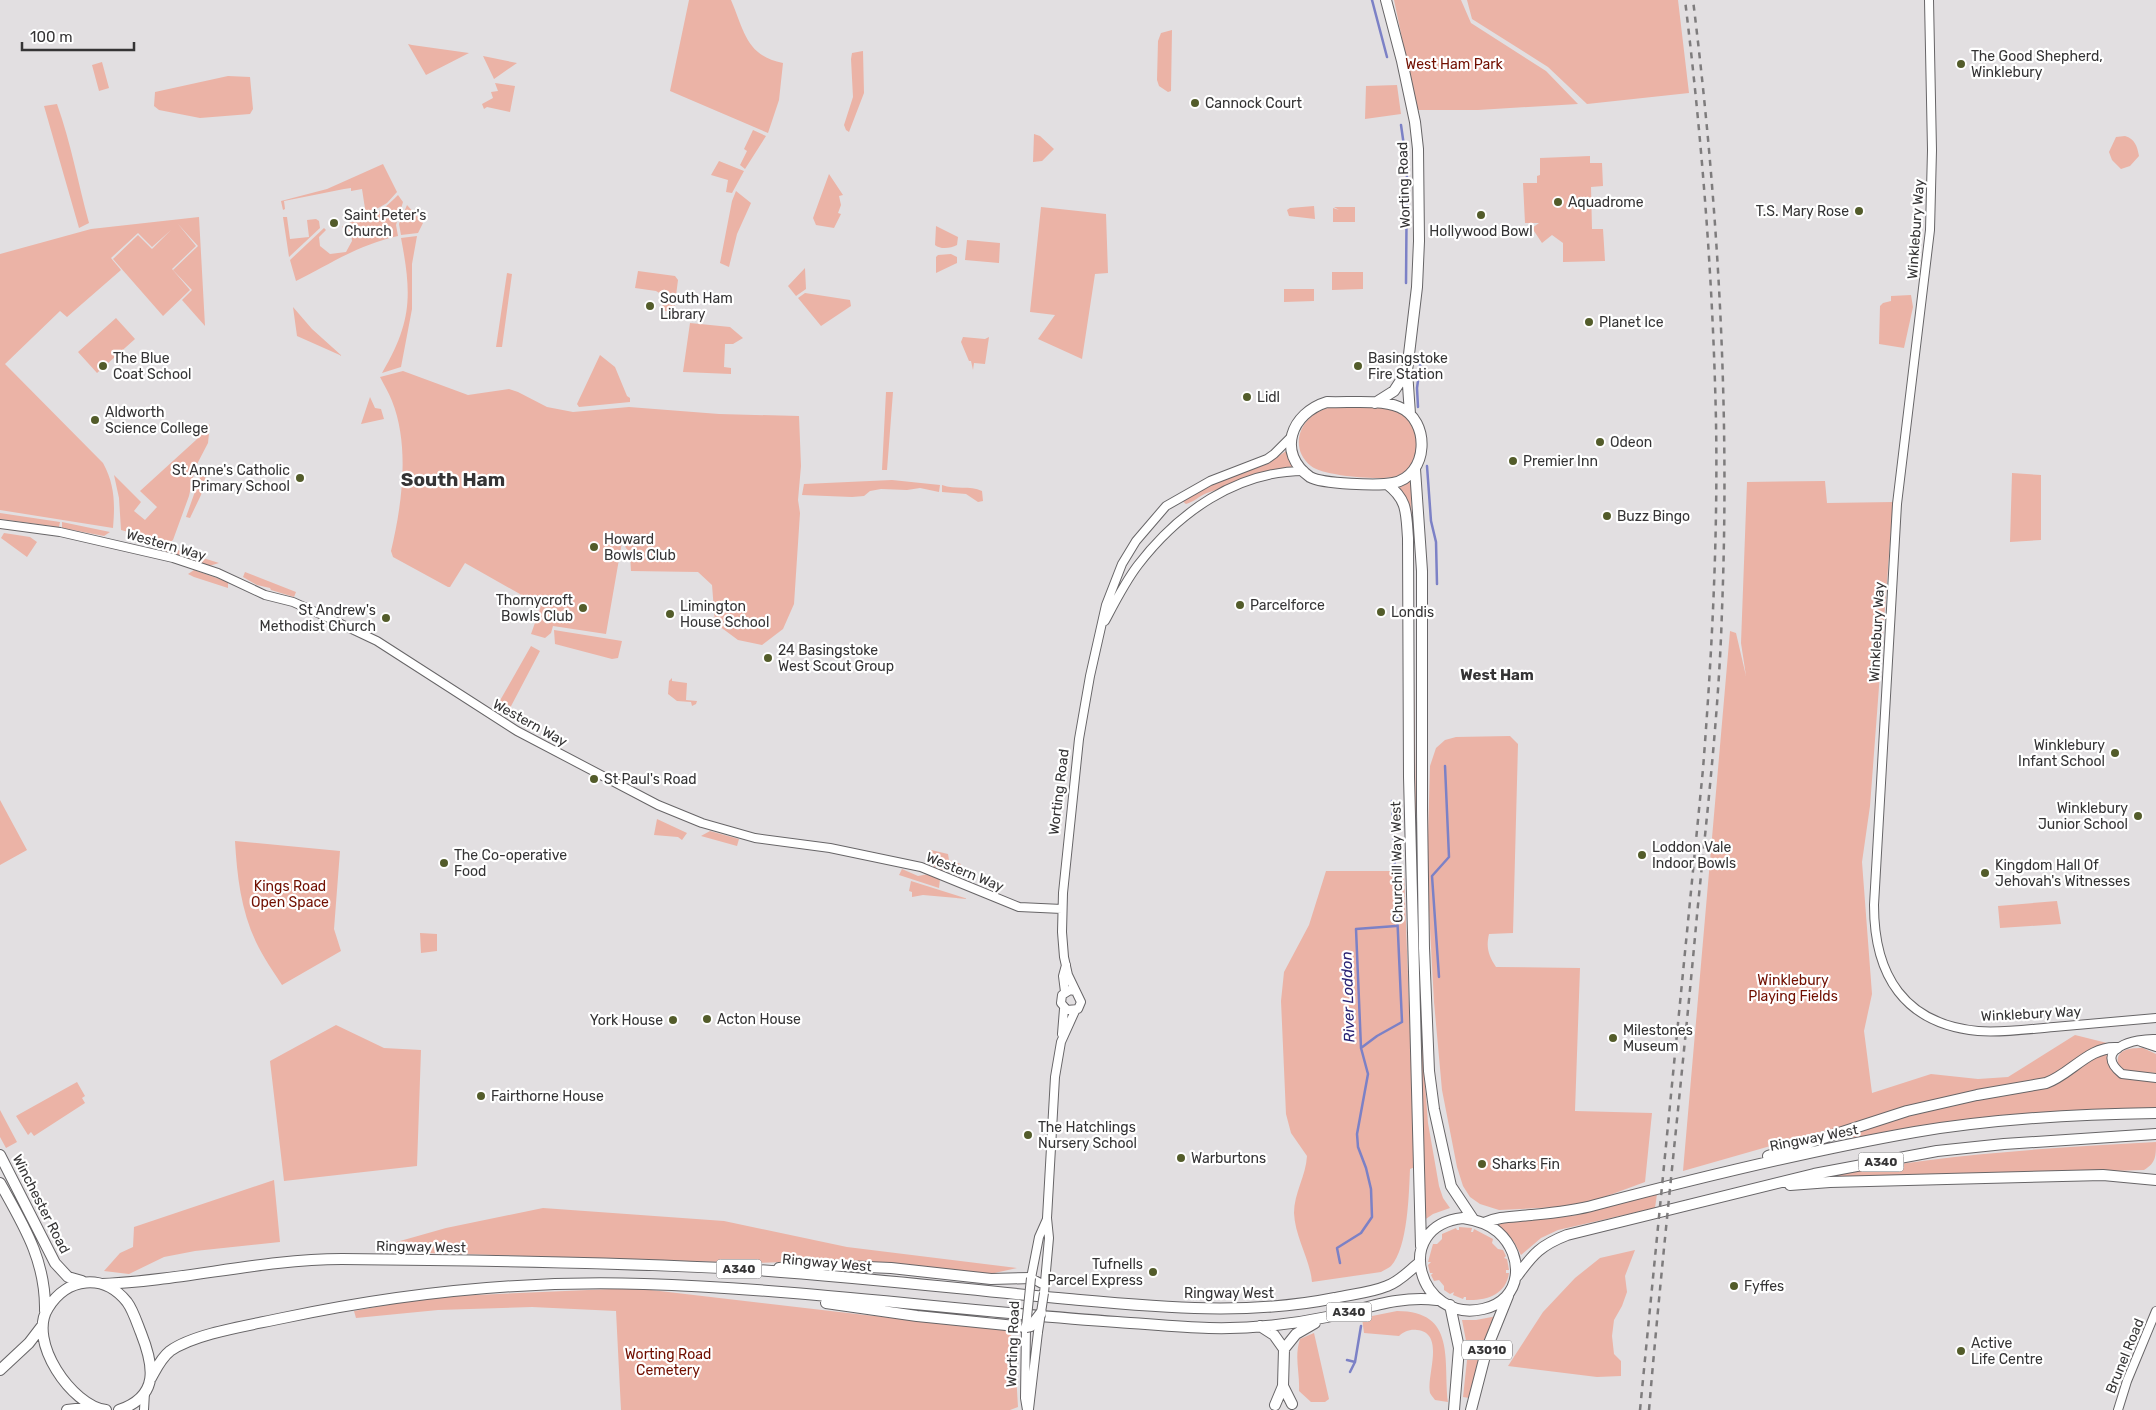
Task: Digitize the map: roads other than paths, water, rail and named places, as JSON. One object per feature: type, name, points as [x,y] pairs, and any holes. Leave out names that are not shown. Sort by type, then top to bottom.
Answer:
[{"type":"main road","name":"Worting Road","points":[[1386,0],[1402,61],[1418,149],[1419,242],[1417,287],[1407,371],[1410,414]]},
{"type":"main road","name":"Worting Road","points":[[1374,403],[1394,391],[1407,371]]},
{"type":"main road","points":[[1327,402],[1374,403],[1400,407],[1410,414],[1416,422],[1420,437],[1421,457],[1415,469],[1398,482],[1387,484],[1320,480],[1312,478],[1297,464],[1292,453],[1292,435],[1299,420],[1310,409],[1327,402]]},
{"type":"main road","name":"Churchill Way West","points":[[1415,469],[1422,570],[1422,810],[1424,948],[1429,1072],[1434,1109],[1452,1186],[1479,1221]]},
{"type":"main road","name":"Churchill Way West","points":[[1387,484],[1397,492],[1405,505],[1408,538],[1409,787],[1421,1246]]},
{"type":"main road","points":[[1703,1178],[1907,1111],[1977,1095],[2046,1084],[2098,1052],[2117,1048]]},
{"type":"main road","name":"Ringway West","points":[[1479,1221],[1496,1217],[1557,1213],[1593,1206],[1777,1159],[1917,1132],[2015,1120],[2113,1113],[2156,1113]]},
{"type":"main road","name":"A340","points":[[1516,1276],[1527,1260],[1538,1249],[1567,1235],[1814,1174],[1937,1151],[2069,1138],[2156,1134]]},
{"type":"main road","name":"Winchester Road","points":[[0,1155],[55,1263],[68,1276],[82,1281]]},
{"type":"main road","points":[[1762,1187],[1830,1182],[2103,1175],[2153,1177]]},
{"type":"main road","name":"Winchester Road","points":[[0,1183],[19,1217],[39,1262],[46,1292],[42,1326]]},
{"type":"main road","points":[[1463,1218],[1479,1221],[1497,1232],[1509,1245],[1513,1254],[1516,1276],[1509,1293],[1501,1301],[1483,1309],[1464,1309],[1437,1300],[1425,1284],[1419,1263],[1421,1246],[1432,1230],[1445,1220],[1463,1218]]},
{"type":"main road","name":"Ringway West","points":[[102,1284],[174,1277],[266,1263],[338,1259],[646,1265],[746,1270],[1130,1305],[1210,1309],[1268,1308],[1304,1304],[1376,1290],[1394,1283],[1419,1263]]},
{"type":"main road","points":[[746,1270],[820,1265],[892,1268],[991,1279],[1030,1278]]},
{"type":"main road","points":[[45,1311],[56,1297],[82,1281],[102,1284],[121,1296],[131,1308],[149,1353],[152,1378],[140,1399],[129,1407],[119,1410]]},
{"type":"main road","name":"A340","points":[[152,1378],[165,1356],[171,1350],[186,1343],[236,1329],[356,1305],[499,1286],[644,1284],[742,1290],[1084,1320],[1210,1328],[1260,1326],[1325,1317],[1397,1300],[1417,1298],[1437,1300]]},
{"type":"main road","points":[[742,1290],[917,1316],[1026,1326],[1031,1326],[1041,1313]]},
{"type":"main road","name":"A3010","points":[[1471,1410],[1488,1348],[1509,1293]]},
{"type":"main road","name":"A3010","points":[[1450,1305],[1459,1348],[1454,1410]]},
{"type":"main road","points":[[1284,1349],[1296,1334],[1325,1317]]},
{"type":"main road","points":[[0,1370],[30,1344],[42,1326]]},
{"type":"main road","points":[[42,1326],[42,1338],[49,1358],[80,1398],[94,1407],[106,1410]]},
{"type":"main road","points":[[1260,1326],[1274,1335],[1284,1349],[1283,1386],[1275,1405]]},
{"type":"main road","points":[[1283,1386],[1292,1404]]},
{"type":"main road","points":[[67,1410],[94,1407]]},
{"type":"street","name":"Winklebury Way","points":[[1929,0],[1932,150],[1931,205],[1925,284],[1904,445],[1893,560],[1874,905],[1878,950],[1887,975],[1902,998],[1930,1018],[1960,1028],[1980,1031],[2009,1030],[2156,1018]]},
{"type":"street","name":"Worting Road","points":[[1076,991],[1068,975],[1063,946],[1062,909],[1079,739],[1090,676],[1106,605],[1122,564],[1138,537],[1166,506],[1210,481],[1267,459],[1292,435]]},
{"type":"street","name":"Worting Road","points":[[1102,625],[1138,565],[1159,541],[1189,514],[1214,495],[1260,476],[1279,471],[1304,470]]},
{"type":"street","name":"Western Way","points":[[0,524],[60,532],[173,558],[218,573],[265,594],[294,602],[377,641],[517,732],[658,805],[702,823],[755,838],[830,848],[921,866],[1019,907],[1062,909]]},
{"type":"street","name":"Worting Road","points":[[1065,992],[1062,976],[1066,963]]},
{"type":"street","points":[[1076,991],[1080,995],[1081,1002],[1074,1010],[1064,1009],[1060,1000],[1065,992],[1076,991]]},
{"type":"street","name":"Worting Road","points":[[1028,1410],[1049,1238],[1047,1218],[1054,1077],[1061,1042],[1064,1009]]},
{"type":"street","name":"Worting Road","points":[[1061,1042],[1074,1010]]},
{"type":"street","points":[[2156,1039],[2123,1044],[2117,1048],[2113,1055],[2112,1063],[2122,1074],[2156,1078]]},
{"type":"street","points":[[2137,1041],[2156,1047]]},
{"type":"street","name":"Worting Road","points":[[1028,1410],[1025,1398],[1026,1326],[1030,1278],[1040,1237],[1047,1218]]},
{"type":"street","points":[[1030,1278],[1044,1285]]},
{"type":"street","name":"Brunel Road","points":[[2118,1410],[2127,1381],[2156,1311]]},
{"type":"street","points":[[144,1410],[145,1392]]},
{"type":"waterway","points":[[1372,0],[1387,57]]},
{"type":"waterway","points":[[1401,125],[1407,167],[1406,283]]},
{"type":"waterway","points":[[1418,407],[1417,388],[1422,352]]},
{"type":"waterway","points":[[1427,466],[1431,521],[1436,542],[1437,584]]},
{"type":"waterway","points":[[1439,977],[1432,876],[1449,857],[1445,766]]},
{"type":"waterway","points":[[1361,1048],[1377,1036],[1402,1022],[1392,801]]},
{"type":"waterway","name":"River Loddon","points":[[1340,1263],[1337,1248],[1361,1233],[1372,1217],[1371,1189],[1358,1147],[1357,1134],[1368,1074],[1361,1048],[1356,929],[1396,926]]},
{"type":"waterway","name":"River Loddon","points":[[1350,1372],[1355,1362],[1361,1326]]},
{"type":"waterway","points":[[1347,1360],[1355,1362]]},
{"type":"railway","points":[[1640,1410],[1703,769],[1712,638],[1715,552],[1716,421],[1712,315],[1697,105],[1685,0]]},
{"type":"railway","points":[[1649,1410],[1712,762],[1722,610],[1724,457],[1720,305],[1709,152],[1693,0]]},
{"type":"place","name":"The Good Shepherd, Winklebury","points":[[1961,64]]},
{"type":"place","name":"Cannock Court","points":[[1195,103]]},
{"type":"place","name":"Aquadrome","points":[[1558,202]]},
{"type":"place","name":"T.S. Mary Rose","points":[[1859,211]]},
{"type":"place","name":"Hollywood Bowl","points":[[1481,215]]},
{"type":"place","name":"Saint Peter's Church","points":[[334,223]]},
{"type":"place","name":"South Ham Library","points":[[650,306]]},
{"type":"place","name":"Planet Ice","points":[[1589,322]]},
{"type":"place","name":"The Blue Coat School","points":[[103,366]]},
{"type":"place","name":"Basingstoke Fire Station","points":[[1358,366]]},
{"type":"place","name":"Lidl","points":[[1247,397]]},
{"type":"place","name":"Aldworth Science College","points":[[95,420]]},
{"type":"place","name":"Odeon","points":[[1600,442]]},
{"type":"place","name":"Premier Inn","points":[[1513,461]]},
{"type":"place","name":"St Anne's Catholic Primary School","points":[[300,478]]},
{"type":"place","name":"Buzz Bingo","points":[[1607,516]]},
{"type":"place","name":"Howard Bowls Club","points":[[594,547]]},
{"type":"place","name":"Parcelforce","points":[[1240,605]]},
{"type":"place","name":"Thornycroft Bowls Club","points":[[583,608]]},
{"type":"place","name":"Londis","points":[[1381,612]]},
{"type":"place","name":"Limington House School","points":[[670,614]]},
{"type":"place","name":"St Andrew's Methodist Church","points":[[386,618]]},
{"type":"place","name":"24 Basingstoke West Scout Group","points":[[768,658]]},
{"type":"place","name":"Winklebury Infant School","points":[[2115,753]]},
{"type":"place","name":"St Paul's Road","points":[[594,779]]},
{"type":"place","name":"Winklebury Junior School","points":[[2138,816]]},
{"type":"place","name":"Loddon Vale Indoor Bowls","points":[[1642,855]]},
{"type":"place","name":"The Co-operative Food","points":[[444,863]]},
{"type":"place","name":"Kingdom Hall Of Jehovah's Witnesses","points":[[1985,873]]},
{"type":"place","name":"Acton House","points":[[707,1019]]},
{"type":"place","name":"York House","points":[[673,1020]]},
{"type":"place","name":"Milestones Museum","points":[[1613,1038]]},
{"type":"place","name":"Fairthorne House","points":[[481,1096]]},
{"type":"place","name":"The Hatchlings Nursery School","points":[[1028,1135]]},
{"type":"place","name":"Warburtons","points":[[1181,1158]]},
{"type":"place","name":"Sharks Fin","points":[[1482,1164]]},
{"type":"place","name":"Tufnells Parcel Express","points":[[1153,1272]]},
{"type":"place","name":"Fyffes","points":[[1734,1286]]},
{"type":"place","name":"Active Life Centre","points":[[1961,1351]]},
{"type":"district","name":"South Ham","points":[[453,479]]},
{"type":"district","name":"West Ham","points":[[1497,675]]},
{"type":"park label","name":"West Ham Park","points":[[1454,64]]},
{"type":"park label","name":"Kings Road Open Space","points":[[290,894]]},
{"type":"park label","name":"Winklebury Playing Fields","points":[[1793,988]]},
{"type":"park label","name":"Worting Road Cemetery","points":[[668,1362]]}]
